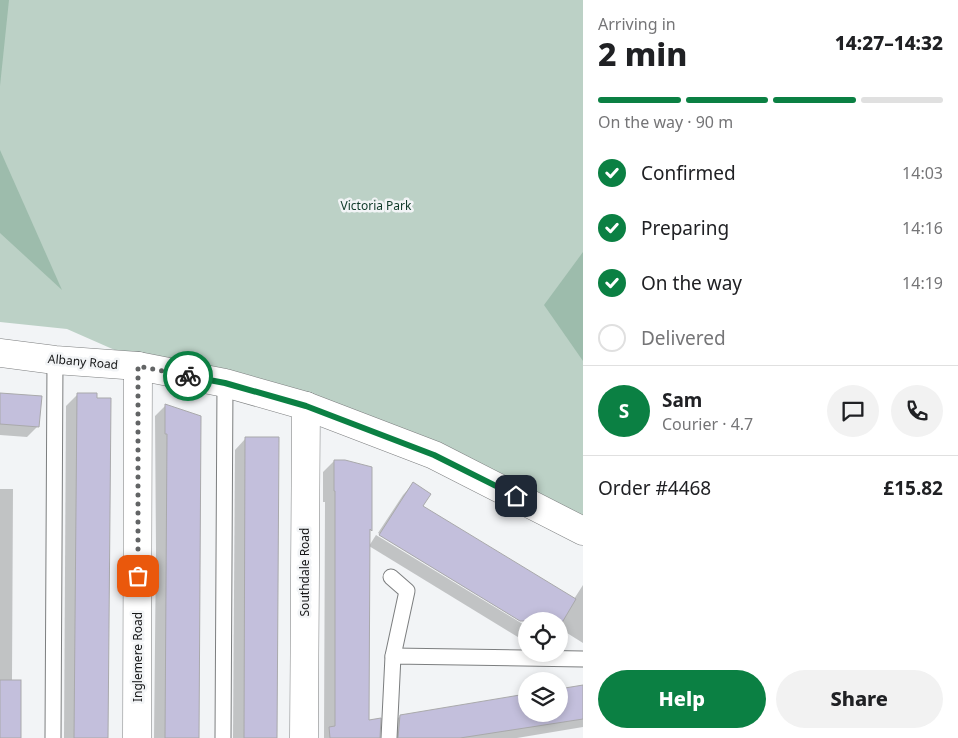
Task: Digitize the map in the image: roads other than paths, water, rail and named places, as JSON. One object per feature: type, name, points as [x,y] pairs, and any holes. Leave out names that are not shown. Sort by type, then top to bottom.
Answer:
[{"type":"street","name":"Albany Road","points":[[0,353],[55,360],[138,366],[225,383],[306,406],[434,455],[583,531]]},
{"type":"street","name":"Inglemere Road","points":[[137,738],[138,366]]},
{"type":"street","name":"Southdale Road","points":[[304,738],[306,406]]},
{"type":"lane","points":[[53,738],[55,360]]},
{"type":"lane","points":[[223,738],[225,383]]},
{"type":"lane","points":[[389,738],[393,656],[407,591],[391,577]]},
{"type":"lane","points":[[393,656],[583,659]]},
{"type":"park label","name":"Victoria Park","points":[[376,206]]}]
